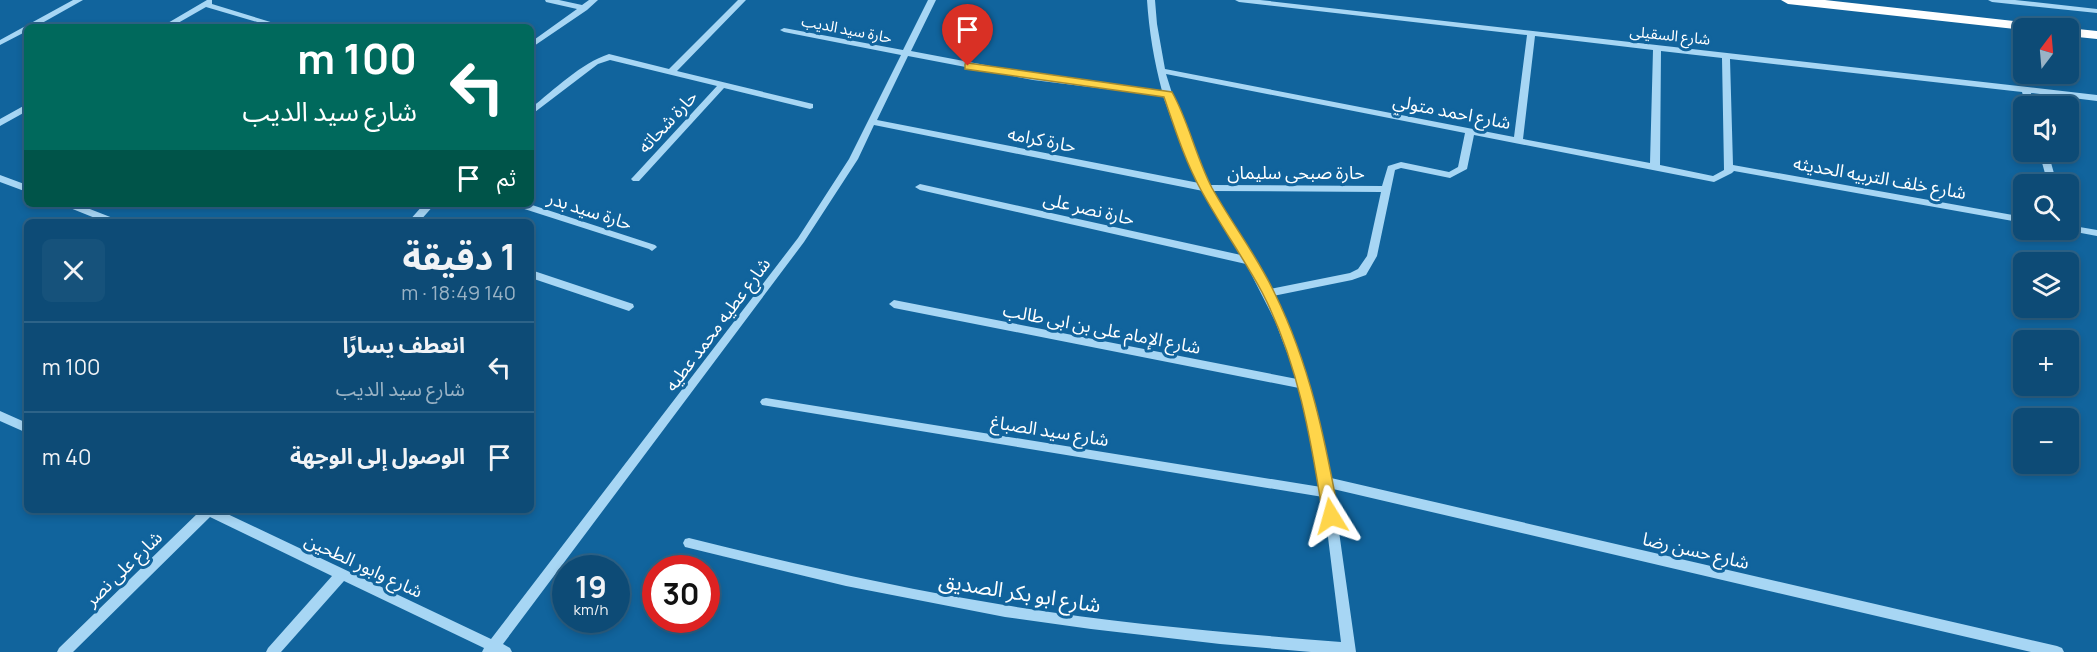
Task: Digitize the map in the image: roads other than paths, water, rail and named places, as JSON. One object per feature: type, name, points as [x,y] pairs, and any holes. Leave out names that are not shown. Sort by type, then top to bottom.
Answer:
[{"type":"highway","points":[[1788,0],[2013,25]]},
{"type":"highway","points":[[2079,33],[2097,35]]},
{"type":"street","points":[[35,24],[79,0]]},
{"type":"street","points":[[549,0],[584,8]]},
{"type":"street","points":[[534,44],[594,0]]},
{"type":"street","points":[[671,72],[742,0]]},
{"type":"street","name":"شارع عطيه محمد عطيه","points":[[496,650],[801,240],[841,179],[872,122],[932,0]]},
{"type":"street","points":[[1151,0],[1162,71],[1187,147],[1206,188],[1268,293],[1305,385],[1327,488],[1349,650]]},
{"type":"street","name":"شارع السقيلى","points":[[1239,0],[2097,98]]},
{"type":"street","points":[[1992,0],[2097,11]]},
{"type":"street","points":[[170,24],[208,2],[274,24]]},
{"type":"street","points":[[0,43],[24,30]]},
{"type":"street","name":"حارة سيد الديب","points":[[784,30],[905,55],[1033,77],[1168,94]]},
{"type":"street","points":[[1518,140],[1531,33]]},
{"type":"street","points":[[1655,167],[1657,48]]},
{"type":"street","points":[[1726,55],[1730,167]]},
{"type":"street","points":[[534,110],[603,58],[618,59],[810,106]]},
{"type":"street","name":"شارع احمد متولي","points":[[1162,71],[1714,179],[1726,175],[1730,167]]},
{"type":"street","name":"حارة شحاته","points":[[636,179],[723,84]]},
{"type":"street","points":[[2025,89],[2027,96]]},
{"type":"street","points":[[534,99],[543,102]]},
{"type":"street","points":[[0,123],[24,109]]},
{"type":"street","name":"حارة كرامه","points":[[872,122],[1206,188]]},
{"type":"street","points":[[1268,293],[1362,272],[1372,256],[1390,170],[1395,165],[1450,176],[1461,172],[1470,131]]},
{"type":"street","name":"شارع خلف التربيه الحديثه","points":[[1730,167],[2013,217]]},
{"type":"street","points":[[0,178],[24,188]]},
{"type":"street","name":"حارة نصر على","points":[[920,187],[1250,261]]},
{"type":"street","name":"حارة صبحى سليمان","points":[[1206,188],[1386,189]]},
{"type":"street","points":[[76,207],[108,219]]},
{"type":"street","points":[[416,219],[427,207]]},
{"type":"street","name":"حارة سيد بدر","points":[[527,207],[652,247]]},
{"type":"street","points":[[2079,230],[2097,233]]},
{"type":"street","points":[[534,275],[629,306]]},
{"type":"street","name":"شارع الإمام على بن ابى طالب","points":[[894,304],[1305,385]]},
{"type":"street","name":"شارع سيد الصباغ","points":[[766,402],[1327,488]]},
{"type":"street","points":[[0,416],[24,426]]},
{"type":"street","name":"شارع حسن رضا","points":[[1327,488],[2057,652]]},
{"type":"street","name":"شارع على نصر","points":[[64,652],[205,513]]},
{"type":"street","name":"شارع وابور الطحين","points":[[214,513],[496,650]]},
{"type":"street","name":"شارع ابو بكر الصديق","points":[[689,543],[813,574],[1004,611],[1209,637],[1349,650]]},
{"type":"street","points":[[273,652],[342,574]]}]
